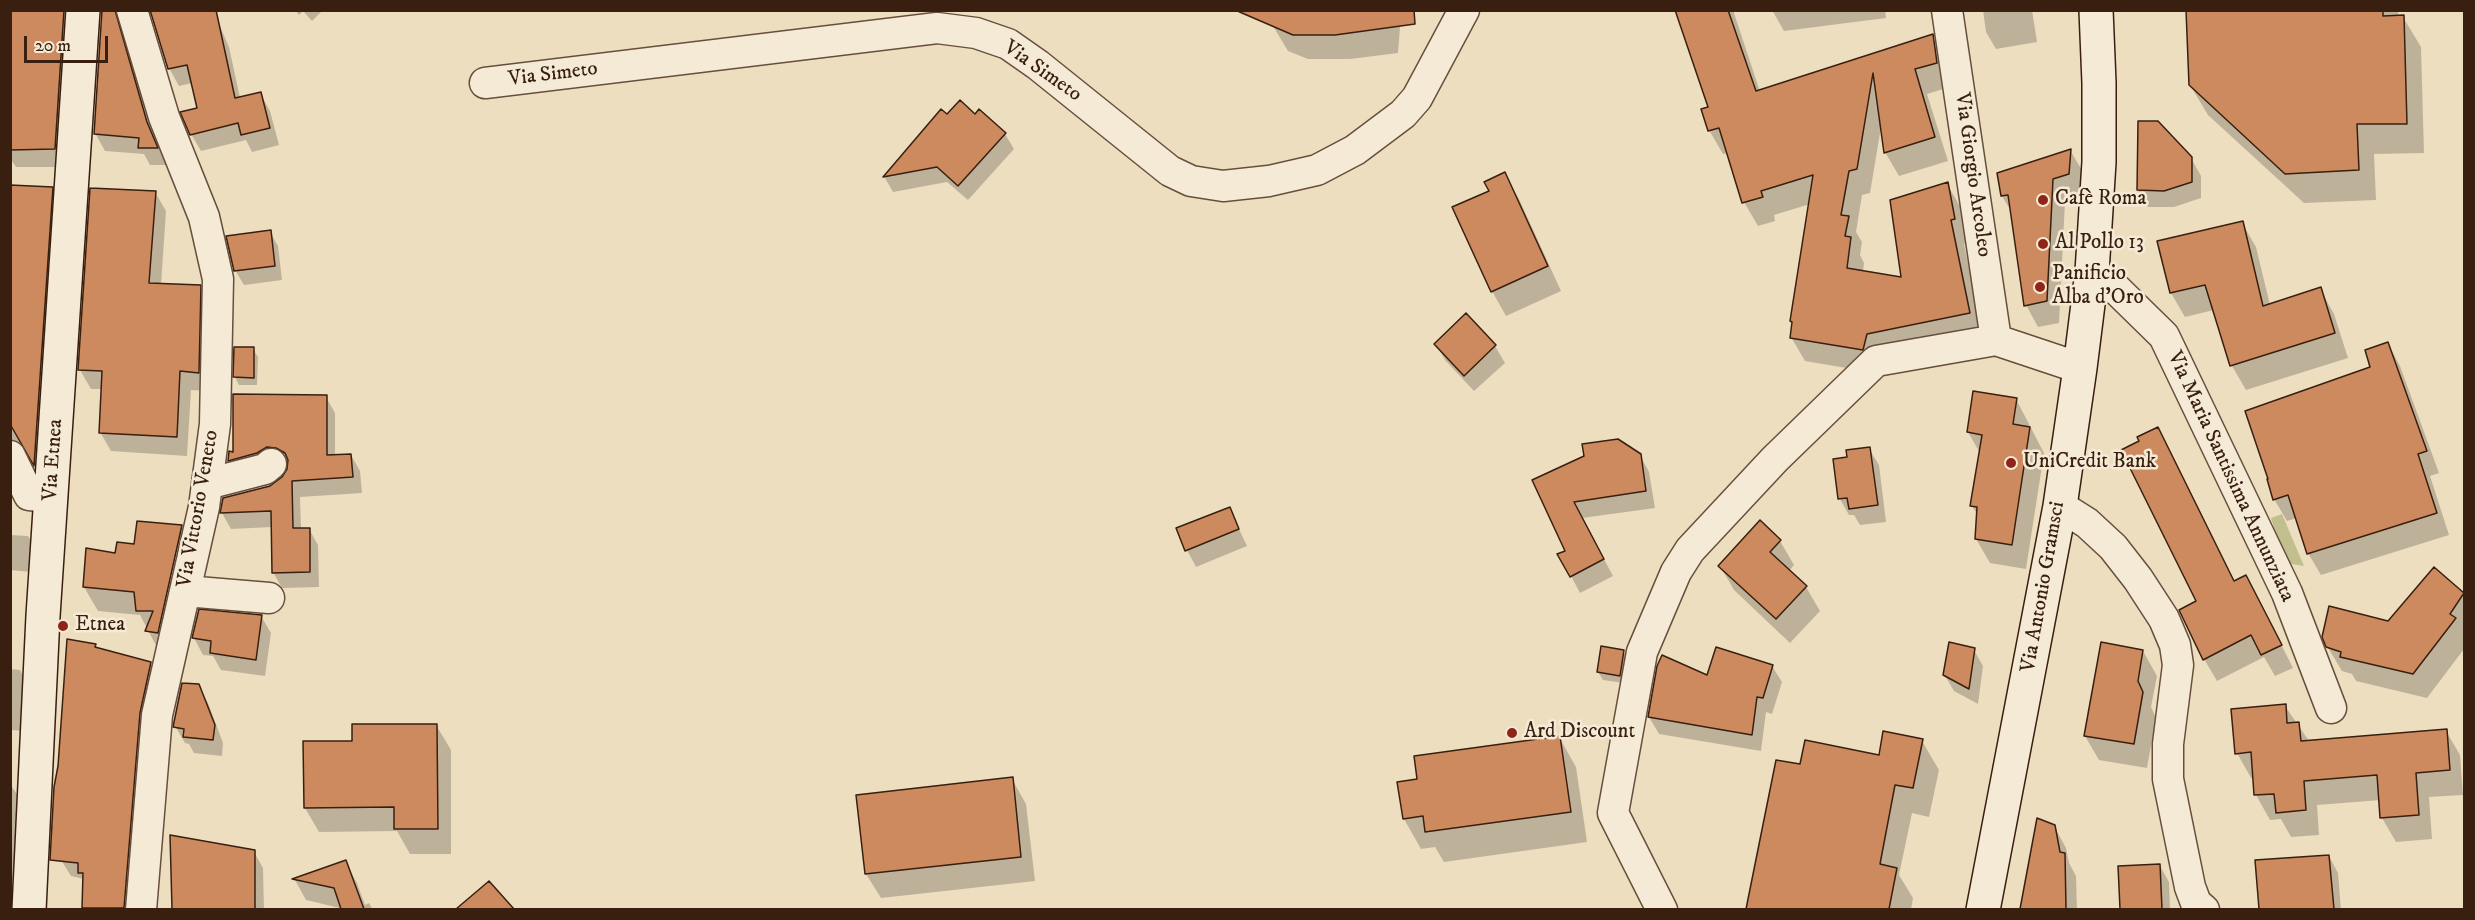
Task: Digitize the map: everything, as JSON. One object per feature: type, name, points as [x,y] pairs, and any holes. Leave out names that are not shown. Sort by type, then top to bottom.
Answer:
[{"type":"main road","name":"Via Etnea","points":[[29,909],[43,616],[82,10]]},
{"type":"main road","name":"Via Antonio Gramsci","points":[[1983,909],[2060,506],[2080,368],[2092,272],[2099,162],[2100,83],[2096,10]]},
{"type":"street","name":"Via Vittorio Veneto","points":[[132,10],[164,117],[204,217],[218,279],[215,423],[204,507],[157,715],[141,909]]},
{"type":"street","name":"Via Simeto","points":[[485,83],[937,28],[976,33],[1008,44],[1038,64],[1170,171],[1191,181],[1223,186],[1269,181],[1317,170],[1355,150],[1403,114],[1417,98],[1464,10]]},
{"type":"street","name":"Via Giorgio Arcoleo","points":[[1947,10],[1996,340]]},
{"type":"street","name":"Via Maria Santissima Annunziata","points":[[2092,272],[2113,286],[2164,336],[2287,593],[2331,708]]},
{"type":"street","points":[[1662,909],[1613,813],[1642,651],[1676,572],[1690,550],[1775,459],[1876,361],[1996,340],[2080,368]]},
{"type":"street","points":[[10,456],[29,495],[52,497]]},
{"type":"street","points":[[207,484],[265,469],[271,464]]},
{"type":"street","points":[[2060,506],[2086,523],[2113,548],[2138,579],[2164,619],[2175,645],[2178,665],[2168,744],[2168,779],[2190,887],[2196,903],[2204,909]]},
{"type":"street","points":[[185,591],[269,598]]},
{"type":"shaded area","points":[[2282,514],[2304,566],[2285,563],[2271,518]]},
{"type":"building","points":[[10,10],[64,10],[55,149],[10,150]]},
{"type":"building","points":[[102,10],[115,10],[147,122],[158,148],[138,148],[139,138],[94,134]]},
{"type":"building","points":[[150,10],[216,10],[235,98],[261,92],[270,128],[241,135],[238,123],[190,135],[180,112],[197,108],[187,65],[168,69]]},
{"type":"building","points":[[1235,10],[1414,10],[1415,24],[1335,35],[1293,35]]},
{"type":"building","points":[[1675,10],[1728,10],[1756,91],[1933,34],[1937,63],[1915,69],[1935,137],[1884,153],[1873,73],[1857,169],[1849,171],[1841,215],[1849,216],[1845,236],[1851,237],[1847,268],[1901,277],[1890,200],[1948,182],[1955,219],[1951,220],[1970,313],[1867,334],[1863,350],[1790,338],[1792,322],[1790,321],[1813,175],[1761,191],[1763,197],[1742,203],[1719,128],[1708,131],[1701,109],[1708,107]]},
{"type":"building","points":[[2186,10],[2383,10],[2383,16],[2404,15],[2407,124],[2357,124],[2359,170],[2285,174],[2189,85]]},
{"type":"building","points":[[960,100],[975,114],[979,109],[1006,133],[958,186],[937,167],[883,177],[941,109],[947,114]]},
{"type":"building","points":[[2138,121],[2158,121],[2192,157],[2192,182],[2164,191],[2137,190]]},
{"type":"building","points":[[2071,149],[2069,174],[2053,179],[2047,301],[2024,306],[2008,195],[2001,196],[1997,173]]},
{"type":"building","points":[[1505,172],[1548,266],[1491,292],[1452,207],[1489,191],[1484,182]]},
{"type":"building","points":[[10,185],[53,187],[34,466],[10,424]]},
{"type":"building","points":[[90,188],[156,191],[149,283],[201,285],[199,373],[180,371],[177,437],[99,433],[102,371],[78,370]]},
{"type":"building","points":[[2243,221],[2263,306],[2321,287],[2335,333],[2230,366],[2205,285],[2170,293],[2157,241]]},
{"type":"building","points":[[271,230],[275,266],[234,271],[226,236]]},
{"type":"building","points":[[1466,313],[1496,345],[1464,376],[1434,344]]},
{"type":"building","points":[[2388,342],[2427,451],[2418,454],[2437,513],[2307,554],[2288,495],[2273,500],[2245,411],[2370,367],[2365,350]]},
{"type":"building","points":[[234,347],[254,347],[254,378],[233,377]]},
{"type":"building","points":[[1973,391],[2017,398],[2013,424],[2030,427],[2012,545],[1975,539],[1977,507],[1970,506],[1982,435],[1967,432]]},
{"type":"building","points":[[233,394],[327,395],[327,455],[351,454],[353,477],[292,481],[293,528],[310,528],[310,572],[272,573],[271,511],[220,513],[223,498],[270,486],[282,477],[287,469],[288,460],[285,453],[276,448],[267,447],[257,453],[228,461],[229,451],[233,452]]},
{"type":"building","points":[[2158,427],[2234,581],[2246,575],[2282,645],[2261,655],[2251,635],[2203,660],[2179,610],[2196,601],[2121,450],[2139,441],[2137,437]]},
{"type":"building","points":[[1618,439],[1641,454],[1646,491],[1574,502],[1604,559],[1570,577],[1557,554],[1565,551],[1532,480],[1584,456],[1582,444]]},
{"type":"building","points":[[1870,447],[1878,505],[1849,509],[1847,498],[1838,499],[1833,459],[1847,457],[1846,450]]},
{"type":"building","points":[[1230,507],[1239,529],[1185,551],[1176,528]]},
{"type":"building","points":[[1760,520],[1781,540],[1770,552],[1807,586],[1776,619],[1718,566]]},
{"type":"building","points":[[137,521],[182,525],[158,633],[145,631],[153,611],[136,611],[134,592],[83,587],[86,548],[115,553],[117,542],[134,544]]},
{"type":"building","points":[[2434,567],[2464,593],[2450,614],[2456,618],[2413,674],[2340,657],[2341,652],[2326,647],[2322,637],[2329,606],[2388,621]]},
{"type":"building","points":[[199,609],[262,615],[256,660],[210,653],[211,641],[192,638]]},
{"type":"building","points":[[67,639],[96,644],[95,647],[151,662],[140,713],[124,908],[82,908],[83,873],[78,873],[78,863],[50,860]]},
{"type":"building","points":[[1949,642],[1975,648],[1969,689],[1943,675]]},
{"type":"building","points":[[2101,642],[2143,650],[2138,681],[2143,692],[2134,744],[2084,736]]},
{"type":"building","points":[[1601,646],[1624,650],[1620,676],[1597,672]]},
{"type":"building","points":[[1716,647],[1773,665],[1763,698],[1757,697],[1752,735],[1648,717],[1657,666],[1662,655],[1707,675]]},
{"type":"building","points":[[182,683],[199,684],[215,725],[213,740],[183,737],[184,729],[173,727]]},
{"type":"building","points":[[2286,704],[2287,723],[2299,722],[2301,741],[2447,729],[2450,770],[2416,773],[2419,815],[2380,818],[2377,775],[2304,781],[2306,810],[2276,813],[2274,794],[2254,795],[2251,752],[2235,754],[2231,709]]},
{"type":"building","points":[[352,724],[437,724],[438,829],[394,829],[394,807],[304,808],[303,741],[352,741]]},
{"type":"building","points":[[1883,731],[1923,739],[1913,788],[1895,785],[1880,864],[1897,868],[1889,909],[1746,909],[1776,760],[1800,764],[1805,740],[1879,755]]},
{"type":"building","points":[[1560,736],[1571,812],[1425,832],[1423,816],[1403,819],[1397,782],[1417,779],[1414,756]]},
{"type":"building","points":[[1013,777],[1021,857],[865,874],[856,795]]},
{"type":"building","points":[[2037,818],[2055,825],[2060,852],[2065,853],[2066,909],[2020,909]]},
{"type":"building","points":[[170,835],[255,850],[255,909],[172,909]]},
{"type":"building","points":[[2329,855],[2334,909],[2259,909],[2255,860]]},
{"type":"building","points":[[346,860],[364,909],[341,909],[334,888],[292,879]]},
{"type":"building","points":[[2160,864],[2162,909],[2120,909],[2118,866]]},
{"type":"building","points":[[489,881],[514,909],[456,909]]},
{"type":"place","name":"Cafè Roma","points":[[2043,200]]},
{"type":"place","name":"Al Pollo 13","points":[[2043,244]]},
{"type":"place","name":"Panificio Alba d'Oro","points":[[2040,287]]},
{"type":"place","name":"UniCredit Bank","points":[[2011,463]]},
{"type":"place","name":"Etnea","points":[[63,626]]},
{"type":"place","name":"Ard Discount","points":[[1512,733]]}]
